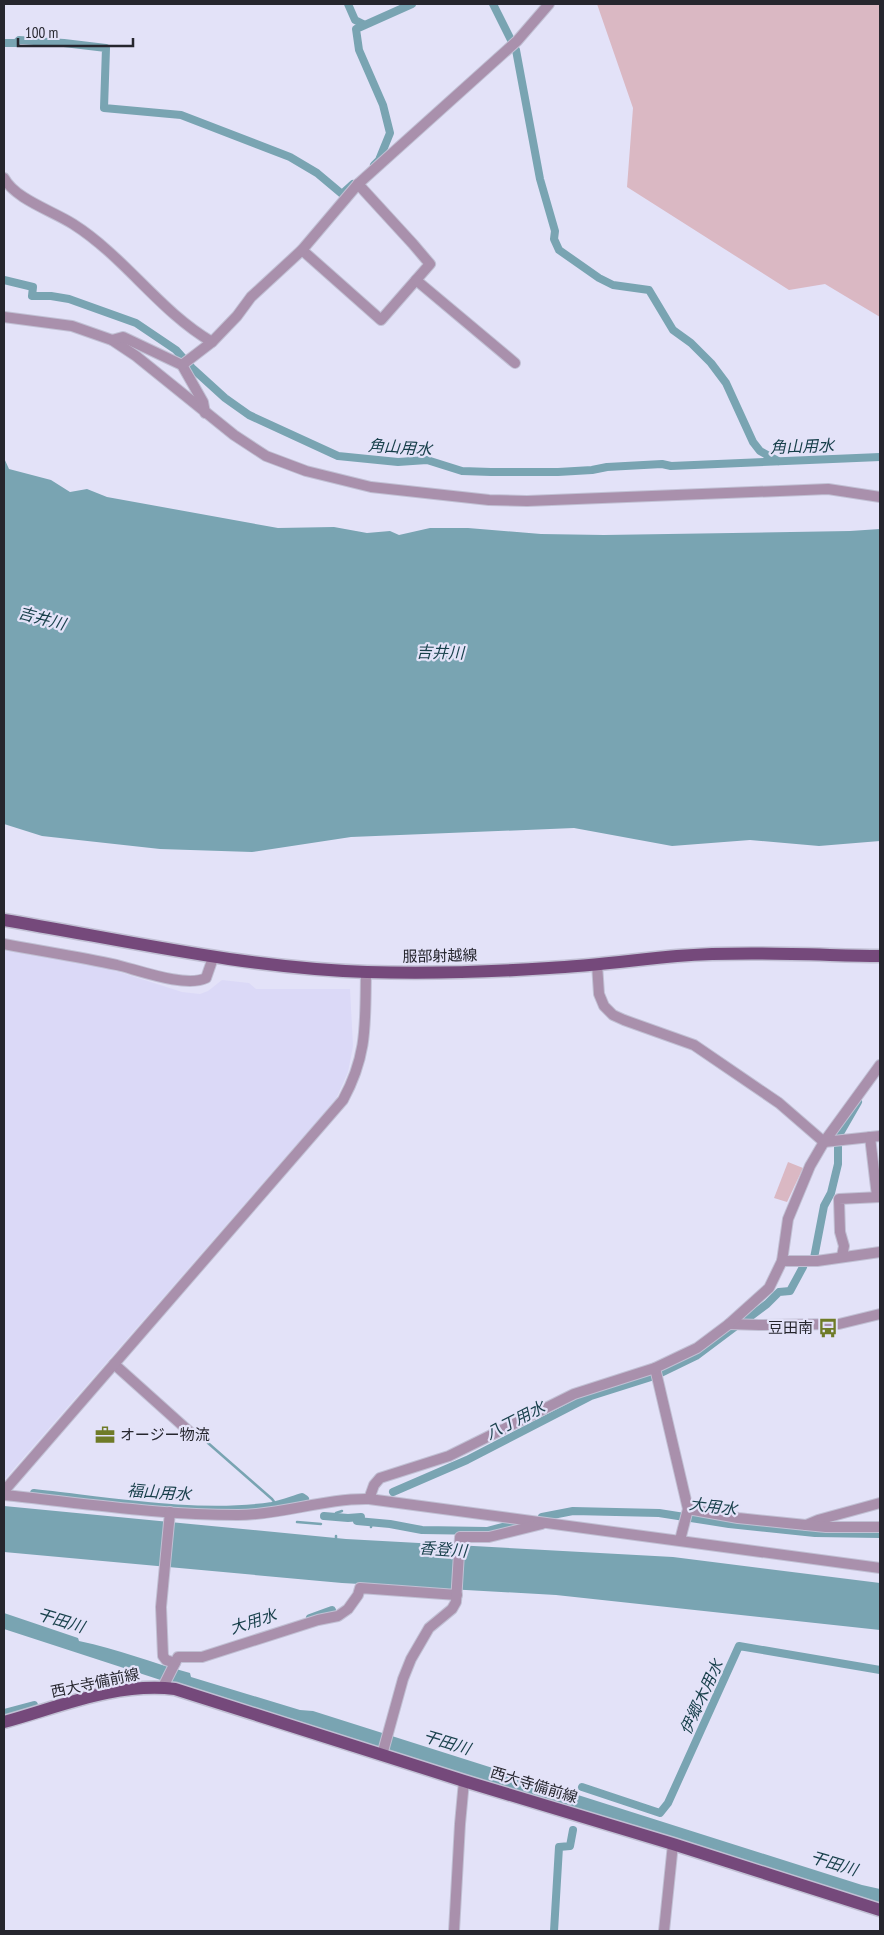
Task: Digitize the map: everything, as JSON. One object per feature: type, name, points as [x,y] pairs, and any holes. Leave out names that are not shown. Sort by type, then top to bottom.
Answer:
[{"type":"main road","name":"服部射越線","points":[[4,920],[214,958],[306,968],[366,972],[486,971],[596,964],[677,956],[728,954],[880,956]]},
{"type":"main road","name":"西大寺備前線","points":[[4,1722],[88,1698],[164,1685],[464,1781],[673,1844],[880,1910]]},
{"type":"street","points":[[182,365],[212,342],[238,316],[251,297],[302,250],[358,184],[517,41],[549,4]]},
{"type":"street","points":[[4,178],[17,193],[71,222],[90,235],[112,253],[158,300],[193,331],[212,342]]},
{"type":"street","points":[[302,250],[382,320],[430,264],[358,184]]},
{"type":"street","points":[[416,280],[515,363]]},
{"type":"street","points":[[4,317],[72,326],[112,340],[136,356],[204,413],[266,456],[306,471],[371,487],[490,500],[527,501],[828,489],[880,497]]},
{"type":"street","points":[[112,340],[123,336],[182,365],[203,402],[204,413]]},
{"type":"street","points":[[4,944],[117,965],[150,975],[194,981],[206,978],[214,958]]},
{"type":"street","points":[[596,964],[599,994],[604,1006],[613,1015],[694,1045],[779,1103],[824,1142],[875,1136],[878,1196],[839,1199],[840,1232],[844,1246],[842,1256]]},
{"type":"street","points":[[4,1491],[343,1100],[353,1082],[360,1063],[364,1038],[366,972]]},
{"type":"street","points":[[369,1499],[374,1484],[380,1478],[449,1456],[574,1394],[655,1368],[697,1348],[729,1324],[769,1288],[782,1261],[788,1219],[810,1166],[824,1142],[880,1065]]},
{"type":"street","points":[[782,1261],[808,1262],[880,1252]]},
{"type":"street","points":[[729,1324],[760,1326],[839,1324],[880,1314]]},
{"type":"street","points":[[114,1364],[192,1434]]},
{"type":"street","points":[[655,1368],[686,1514],[680,1540]]},
{"type":"street","points":[[4,1495],[170,1515],[262,1514],[341,1500],[369,1499],[880,1568]]},
{"type":"street","points":[[806,1525],[880,1503]]},
{"type":"street","points":[[686,1514],[826,1528],[880,1527]]},
{"type":"street","points":[[170,1515],[162,1607],[163,1656],[174,1664]]},
{"type":"street","points":[[383,1754],[410,1659],[429,1628],[452,1609],[456,1602],[460,1537],[489,1537],[546,1523]]},
{"type":"street","points":[[164,1685],[178,1657],[202,1657],[318,1620],[338,1616],[348,1609],[358,1595],[360,1588],[457,1593]]},
{"type":"street","points":[[454,1931],[464,1781]]},
{"type":"street","points":[[664,1931],[673,1844]]},
{"type":"shaded area","points":[[597,4],[880,4],[880,317],[825,284],[789,290],[627,187],[633,108]]},
{"type":"shaded area","points":[[4,950],[107,968],[182,992],[200,994],[208,991],[222,980],[249,983],[256,989],[350,989],[353,1046],[348,1072],[336,1099],[4,1480]]},
{"type":"shaded area","points":[[788,1162],[803,1168],[787,1202],[774,1198]]},
{"type":"water","name":"吉井川","points":[[4,458],[9,469],[51,480],[70,492],[87,489],[107,497],[278,528],[334,527],[367,533],[390,531],[399,535],[430,528],[468,528],[541,534],[604,535],[880,529],[880,841],[819,846],[750,840],[672,846],[574,828],[351,837],[252,852],[160,849],[42,836],[4,824]]},
{"type":"water","name":"香登川","points":[[4,1506],[346,1539],[673,1557],[880,1583],[880,1630],[556,1595],[342,1583],[4,1552]]},
{"type":"water","points":[[4,1613],[78,1638],[79,1641],[190,1673],[191,1677],[300,1710],[313,1711],[862,1885],[880,1889],[880,1907],[222,1700],[4,1629]]},
{"type":"waterway","name":"角山用水","points":[[348,4],[355,20],[363,24]]},
{"type":"waterway","points":[[374,165],[379,160],[390,133],[383,105],[359,50],[356,29],[412,4]]},
{"type":"waterway","points":[[493,4],[516,50],[540,179],[555,231],[554,239],[559,250],[599,278],[613,285],[649,290],[673,330],[691,343],[711,363],[726,383],[753,442],[760,451],[778,461]]},
{"type":"waterway","points":[[4,43],[16,43],[19,40],[106,48],[104,108],[181,115],[290,157],[317,173],[342,194],[353,184]]},
{"type":"waterway","name":"角山用水","points":[[4,280],[33,287],[32,296],[51,296],[69,299],[136,323],[176,350],[192,368],[225,398],[249,415],[338,456],[398,462],[427,460],[462,471],[491,472],[558,472],[662,464],[671,466],[880,457]]},
{"type":"waterway","name":"八丁用水","points":[[839,1135],[858,1102]]},
{"type":"waterway","name":"八丁用水","points":[[814,1258],[824,1206],[831,1193],[838,1164],[838,1147]]},
{"type":"waterway","name":"八丁用水","points":[[743,1322],[767,1304],[779,1292],[790,1291],[803,1267]]},
{"type":"waterway","name":"八丁用水","points":[[661,1373],[696,1356],[736,1326]]},
{"type":"waterway","name":"八丁用水","points":[[393,1492],[467,1460],[591,1396],[651,1377]]},
{"type":"waterway","points":[[208,1443],[272,1499],[278,1507]]},
{"type":"waterway","name":"福山用水","points":[[34,1493],[153,1507],[214,1510],[272,1506],[302,1497],[305,1499]]},
{"type":"waterway","points":[[336,1514],[342,1511]]},
{"type":"waterway","name":"大用水","points":[[542,1517],[573,1511],[659,1513],[729,1524],[815,1533],[880,1534]]},
{"type":"waterway","name":"福山用水","points":[[324,1516],[361,1517]]},
{"type":"waterway","name":"大用水","points":[[357,1521],[390,1524],[422,1530],[487,1531],[514,1524]]},
{"type":"waterway","points":[[297,1522],[321,1524]]},
{"type":"waterway","name":"大用水","points":[[371,1527],[372,1522]]},
{"type":"waterway","name":"大用水","points":[[310,1618],[332,1610]]},
{"type":"waterway","name":"伊郷木用水","points":[[582,1787],[660,1813],[668,1803],[739,1646],[880,1670]]},
{"type":"waterway","name":"大用水","points":[[4,1713],[34,1705]]},
{"type":"waterway","name":"伊郷木用水","points":[[554,1931],[559,1847],[570,1846],[573,1830]]},
{"type":"place","name":"豆田南","points":[[828,1328]]},
{"type":"place","name":"オージー物流","points":[[105,1435]]},
{"type":"water label","name":"干田川","points":[[61,1620]]},
{"type":"water label","name":"干田川","points":[[447,1742]]},
{"type":"water label","name":"干田川","points":[[834,1863]]}]
